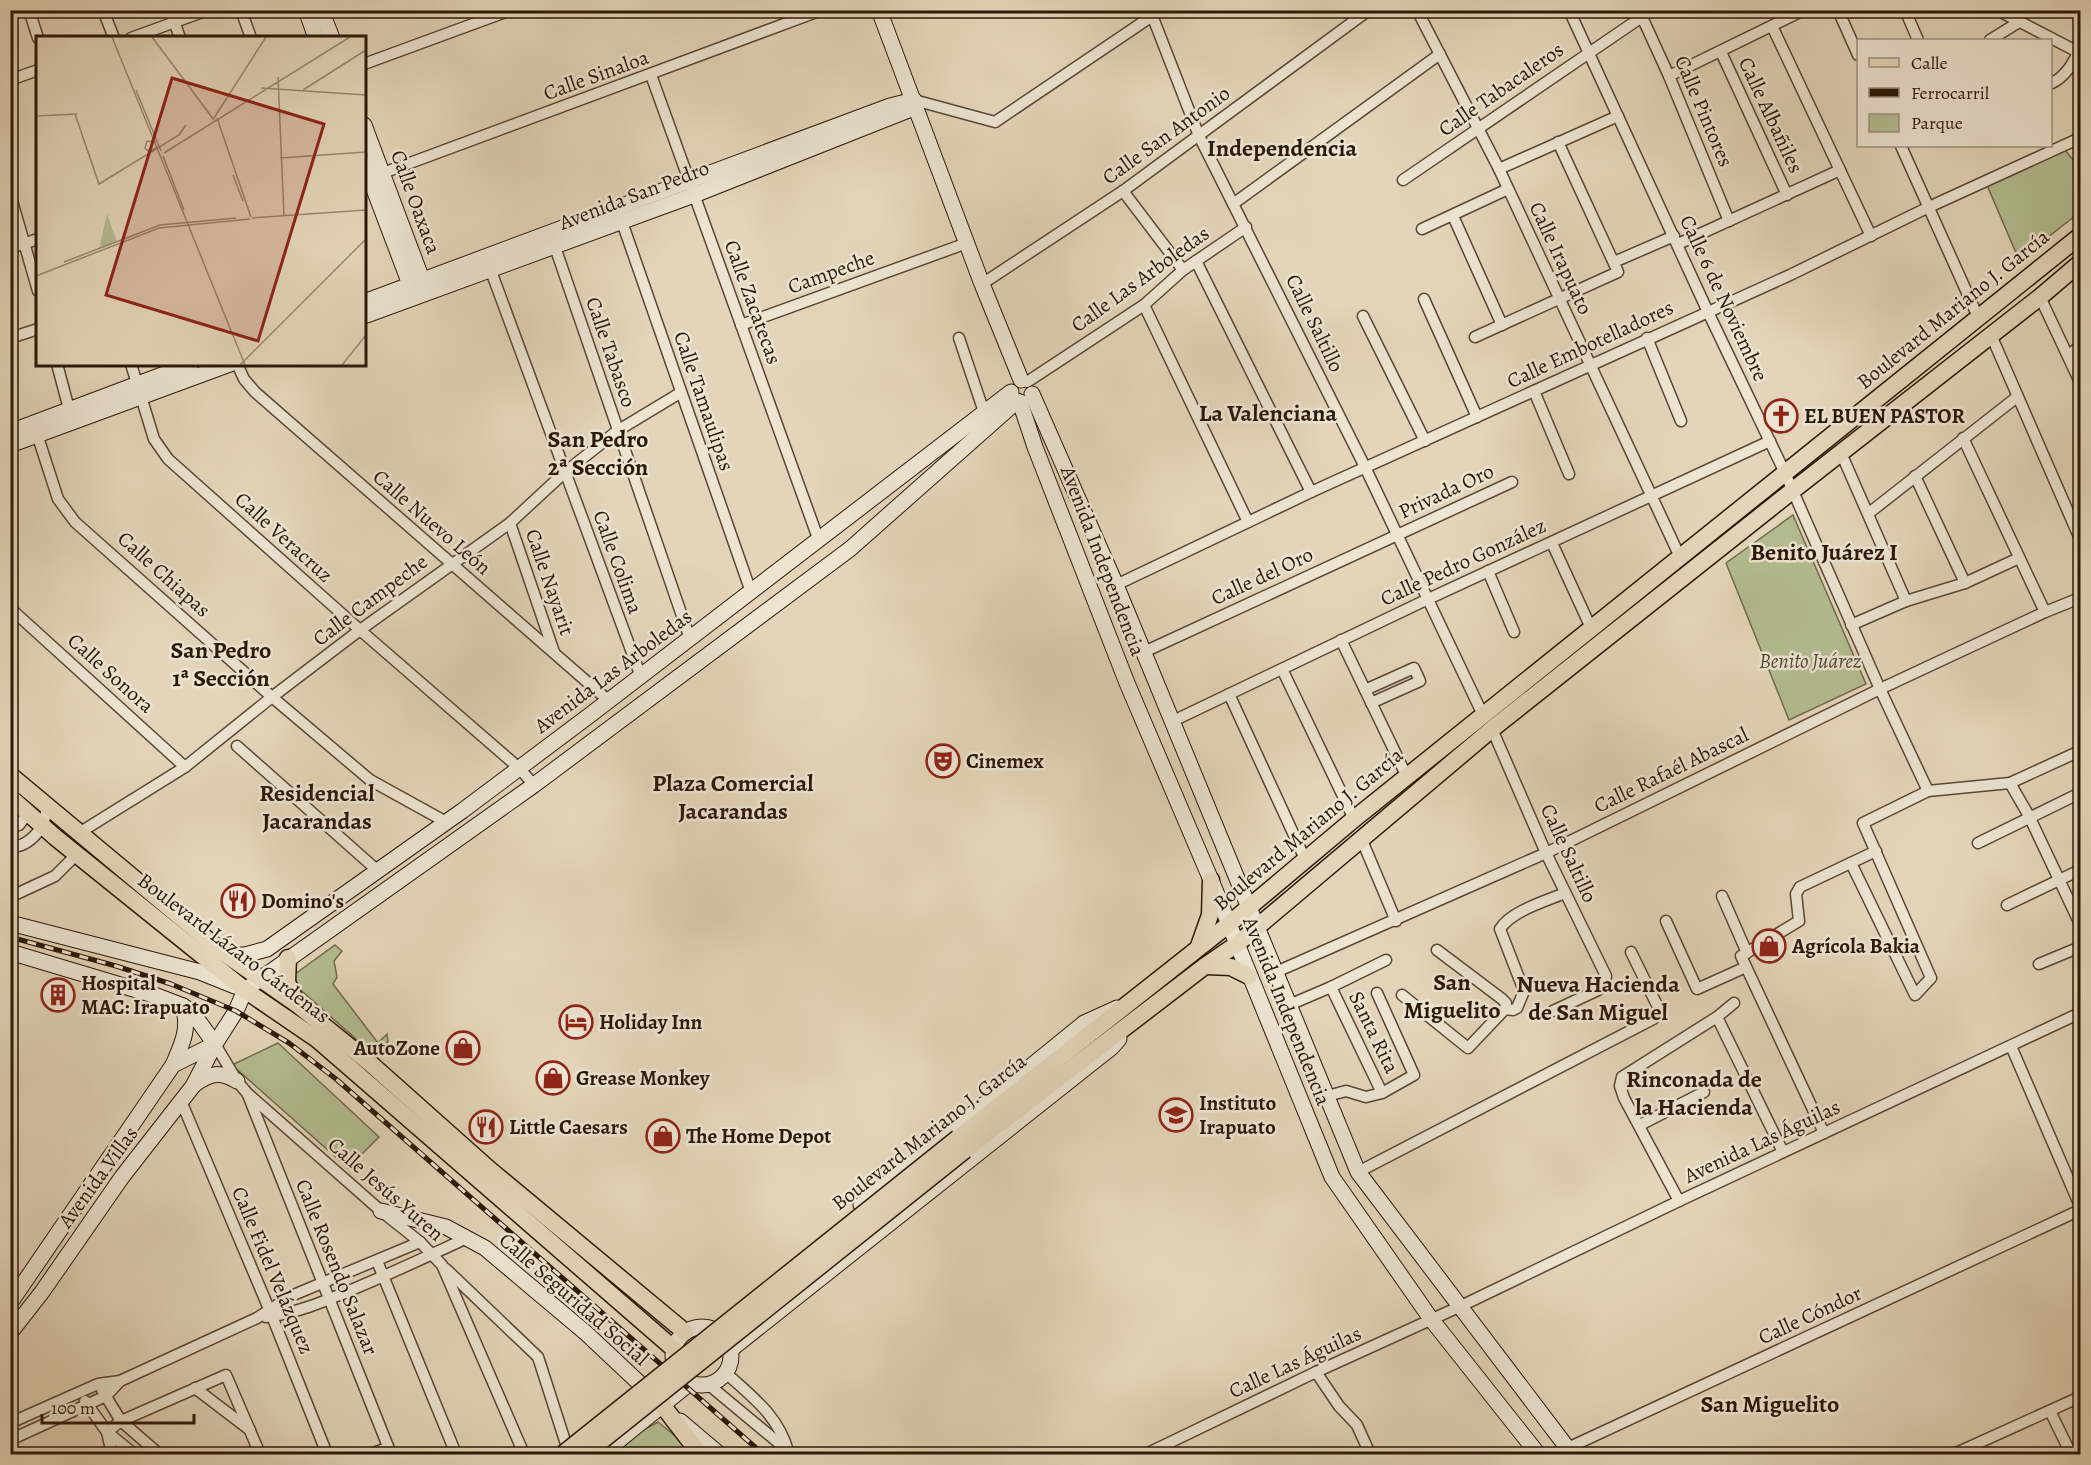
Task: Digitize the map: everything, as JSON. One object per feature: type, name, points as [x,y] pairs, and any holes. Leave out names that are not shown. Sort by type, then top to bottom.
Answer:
[{"type":"main road","name":"Boulevard Mariano J. García","points":[[564,1449],[961,1144],[1237,944],[1361,838],[1591,628],[2080,236]]},
{"type":"main road","name":"Boulevard Mariano J. García","points":[[585,1455],[1354,819],[1407,777],[1487,722],[1841,453],[2080,263]]},
{"type":"main road","name":"Boulevard Lázaro Cárdenas","points":[[10,775],[224,953],[298,1005],[393,1082],[490,1170],[685,1332]]},
{"type":"main road","points":[[10,797],[28,813],[37,832]]},
{"type":"main road","name":"Boulevard Lázaro Cárdenas","points":[[37,832],[55,837],[245,990],[318,1040],[412,1121],[673,1355]]},
{"type":"main road","points":[[77,854],[82,850],[92,850],[119,866]]},
{"type":"main road","points":[[1198,948],[1210,915],[1211,880]]},
{"type":"main road","points":[[224,953],[241,977],[245,990]]},
{"type":"main road","points":[[288,958],[287,982],[298,1005]]},
{"type":"main road","points":[[1205,966],[1231,967],[1249,975]]},
{"type":"main road","points":[[412,1121],[431,1128],[438,1129],[441,1126]]},
{"type":"main road","points":[[663,1406],[700,1455]]},
{"type":"main road","points":[[604,1455],[608,1435]]},
{"type":"street","points":[[29,10],[37,36]]},
{"type":"street","points":[[103,10],[113,36]]},
{"type":"street","points":[[170,10],[179,36]]},
{"type":"street","points":[[136,36],[208,10]]},
{"type":"street","points":[[241,10],[250,36]]},
{"type":"street","points":[[306,10],[315,36]]},
{"type":"street","points":[[321,10],[331,36]]},
{"type":"street","points":[[366,63],[512,10]]},
{"type":"street","name":"Calle Sinaloa","points":[[383,173],[822,10]]},
{"type":"street","name":"Avenida Independencia","points":[[879,10],[919,103],[1021,392],[1053,492],[1105,626],[1332,1177],[1431,1319],[1538,1455]]},
{"type":"street","name":"Calle San Antonio","points":[[982,284],[1123,191],[1369,10]]},
{"type":"street","name":"Calle Irapuato","points":[[1417,10],[1499,169],[1680,557]]},
{"type":"street","name":"Calle 6 de Noviembre","points":[[1569,10],[1785,473],[1851,625],[1928,791]]},
{"type":"street","name":"Calle Tabacaleros","points":[[1402,180],[1652,10]]},
{"type":"street","points":[[1669,76],[1804,10]]},
{"type":"street","points":[[1838,10],[1857,54]]},
{"type":"street","points":[[1905,10],[1918,39]]},
{"type":"street","points":[[1997,10],[2079,50],[2070,67],[2052,82]]},
{"type":"street","points":[[919,103],[995,122],[1154,13]]},
{"type":"street","name":"Calle Saltillo","points":[[1154,13],[1199,136],[1365,467],[1606,976],[1604,985],[1598,990],[1553,1011]]},
{"type":"street","name":"Calle Pintores","points":[[1642,17],[1729,221]]},
{"type":"street","points":[[1992,39],[2019,22]]},
{"type":"street","points":[[1772,26],[1871,236]]},
{"type":"street","name":"Calle Albañiles","points":[[1721,52],[1787,195]]},
{"type":"street","points":[[1233,204],[1440,54]]},
{"type":"street","points":[[10,80],[36,71]]},
{"type":"street","name":"Calle Zacatecas","points":[[651,75],[819,541]]},
{"type":"street","name":"Avenida San Pedro","points":[[366,302],[419,289],[489,264],[919,103]]},
{"type":"street","points":[[1499,169],[1618,116]]},
{"type":"street","name":"Calle Oaxaca","points":[[366,130],[383,173],[419,289]]},
{"type":"street","name":"Calle Embotelladores","points":[[1116,585],[1311,492],[1708,312],[2080,138]]},
{"type":"street","points":[[1475,337],[1618,272],[1558,142]]},
{"type":"street","points":[[1901,147],[1978,317]]},
{"type":"street","name":"Calle Oaxaca","points":[[366,168],[419,289]]},
{"type":"street","points":[[1614,262],[1729,221],[1840,170]]},
{"type":"street","name":"Avenida San Pedro","points":[[489,264],[555,247],[622,222],[692,188]]},
{"type":"street","points":[[1422,229],[1508,189]]},
{"type":"street","points":[[1123,191],[1182,270]]},
{"type":"street","points":[[10,194],[36,284]]},
{"type":"street","points":[[1452,216],[1502,325]]},
{"type":"street","name":"Calle Tamaulipas","points":[[622,222],[751,592]]},
{"type":"street","name":"Calle Las Arboledas","points":[[1021,392],[1144,305],[1182,270],[1246,227]]},
{"type":"street","points":[[10,248],[36,240]]},
{"type":"street","name":"Campeche","points":[[741,325],[967,243]]},
{"type":"street","name":"Calle Tabasco","points":[[555,247],[690,639]]},
{"type":"street","points":[[1196,261],[1311,492]]},
{"type":"street","name":"Calle Colima","points":[[489,264],[640,677]]},
{"type":"street","name":"Avenida San Pedro","points":[[366,315],[419,289]]},
{"type":"street","points":[[2040,297],[2080,382]]},
{"type":"street","points":[[1424,299],[1477,417]]},
{"type":"street","points":[[1144,305],[1248,522]]},
{"type":"street","points":[[1363,316],[1425,441]]},
{"type":"street","points":[[10,338],[36,329]]},
{"type":"street","points":[[1991,335],[2080,539]]},
{"type":"street","points":[[958,338],[984,412]]},
{"type":"street","points":[[1647,338],[1681,421]]},
{"type":"street","points":[[2069,355],[2080,346]]},
{"type":"street","points":[[58,366],[69,409]]},
{"type":"street","name":"Calle Veracruz","points":[[132,366],[154,439],[168,459],[519,768],[534,785]]},
{"type":"street","points":[[10,445],[139,391],[187,366]]},
{"type":"street","points":[[10,432],[69,409],[223,366]]},
{"type":"street","name":"Calle Nuevo León","points":[[238,366],[244,379],[255,392],[609,701]]},
{"type":"street","points":[[1534,391],[1569,474]]},
{"type":"street","name":"Avenida Independencia","points":[[1021,392],[1072,483],[1130,616],[1358,1172],[1461,1306],[1565,1453]]},
{"type":"street","name":"Avenida Las Arboledas","points":[[224,953],[246,955],[267,949],[378,871],[609,701],[984,412],[1021,392]]},
{"type":"street","name":"Avenida Las Arboledas","points":[[245,990],[534,785],[850,549],[1021,392]]},
{"type":"street","name":"Calle Campeche","points":[[79,833],[185,767],[360,630],[510,523],[564,473],[617,431],[680,393]]},
{"type":"street","points":[[1869,513],[2017,397]]},
{"type":"street","name":"Calle Chiapas","points":[[37,434],[58,499],[75,522],[272,697],[370,780],[446,822]]},
{"type":"street","points":[[1963,438],[2045,612]]},
{"type":"street","name":"Calle Pedro González","points":[[1173,721],[1426,600],[1770,441]]},
{"type":"street","points":[[1841,453],[1906,601]]},
{"type":"street","points":[[1916,476],[1965,583]]},
{"type":"street","name":"Privada Oro","points":[[1396,535],[1512,482]]},
{"type":"street","points":[[1053,492],[1072,483]]},
{"type":"street","name":"Calle Nayarit","points":[[510,523],[554,652]]},
{"type":"street","name":"Calle del Oro","points":[[1144,652],[1396,535]]},
{"type":"street","points":[[1552,543],[1591,628]]},
{"type":"street","points":[[1851,625],[1906,601],[1965,583],[2019,558]]},
{"type":"street","points":[[792,562],[806,582]]},
{"type":"street","points":[[1488,571],[1514,632]]},
{"type":"street","name":"Calle Rafaél Abascal","points":[[1276,972],[1546,853],[1880,689],[2080,598]]},
{"type":"street","name":"Calle Sonora","points":[[10,608],[185,767]]},
{"type":"street","points":[[1105,626],[1130,616]]},
{"type":"street","points":[[1341,640],[1407,777]]},
{"type":"street","points":[[1365,690],[1414,668],[1420,681],[1371,703]]},
{"type":"street","points":[[1282,669],[1354,819]]},
{"type":"street","points":[[1229,694],[1305,859]]},
{"type":"street","points":[[237,746],[378,871]]},
{"type":"street","points":[[1851,863],[1915,995],[1931,978],[1863,823],[1928,791],[2010,783],[2080,751]]},
{"type":"street","points":[[2010,783],[2029,816],[2080,924]]},
{"type":"street","points":[[1978,843],[2073,796]]},
{"type":"street","points":[[10,847],[19,847],[37,832],[47,813],[46,806]]},
{"type":"street","points":[[462,811],[474,827]]},
{"type":"street","points":[[10,827],[19,825],[28,813]]},
{"type":"street","points":[[1361,838],[1396,921]]},
{"type":"street","points":[[1824,1133],[1741,956],[1799,921],[1796,894],[1800,887],[1876,851]]},
{"type":"street","points":[[10,897],[56,876],[77,854]]},
{"type":"street","points":[[2007,905],[2080,870]]},
{"type":"street","points":[[1437,950],[1513,1010],[1517,1008],[1524,991],[1500,929],[1506,921],[1565,893]]},
{"type":"street","points":[[1722,896],[1747,953]]},
{"type":"street","points":[[1666,921],[1697,989],[1746,967]]},
{"type":"street","points":[[10,923],[200,972],[245,990]]},
{"type":"street","points":[[2039,964],[2080,947]]},
{"type":"street","points":[[10,951],[183,1006],[192,1012],[215,1044]]},
{"type":"street","points":[[1358,1172],[1653,1019],[1657,1015],[1658,1007],[1631,951]]},
{"type":"street","points":[[1289,1005],[1386,960]]},
{"type":"street","name":"Santa Rita","points":[[1331,987],[1382,1093]]},
{"type":"street","name":"Avenida Villas","points":[[10,1333],[46,1286],[122,1177],[193,1086],[215,1044],[236,1011],[245,990]]},
{"type":"street","points":[[1327,1096],[1346,1091],[1366,1097],[1382,1093],[1414,1075],[1377,993]]},
{"type":"street","points":[[1402,995],[1468,1047],[1504,1004]]},
{"type":"street","points":[[712,1329],[1084,1023],[1131,1002]]},
{"type":"street","points":[[1679,1201],[1624,1098],[1620,1086],[1622,1077],[1717,1017],[1734,1003]]},
{"type":"street","points":[[173,1065],[187,1028],[183,1006]]},
{"type":"street","name":"Avenida Las Águilas","points":[[1461,1306],[2080,1013]]},
{"type":"street","points":[[730,1350],[1112,1047],[1139,1017]]},
{"type":"street","points":[[1717,1017],[1783,1152]]},
{"type":"street","name":"Avenida Villas","points":[[10,1303],[173,1065],[215,1044]]},
{"type":"street","name":"Calle Jesús Yuren","points":[[215,1044],[242,1087],[381,1211],[420,1242],[442,1265],[524,1455]]},
{"type":"street","points":[[2011,1046],[2080,1208]]},
{"type":"street","points":[[193,1086],[210,1074],[219,1073],[242,1087]]},
{"type":"street","name":"Calle Rosendo Salazar","points":[[242,1087],[389,1451]]},
{"type":"street","points":[[1640,1125],[1704,1092]]},
{"type":"street","name":"Calle Fidel Velázquez","points":[[181,1101],[271,1312],[327,1455]]},
{"type":"street","points":[[889,1182],[900,1186],[905,1191],[909,1209]]},
{"type":"street","name":"Calle Cóndor","points":[[1565,1453],[2080,1208]]},
{"type":"street","name":"Calle Seguridad Social","points":[[381,1211],[446,1227],[485,1248],[586,1333],[719,1455]]},
{"type":"street","points":[[271,1312],[299,1311],[384,1277],[467,1238]]},
{"type":"street","points":[[10,1423],[98,1384],[120,1381],[271,1312],[291,1296],[420,1242]]},
{"type":"street","points":[[410,1248],[416,1262]]},
{"type":"street","points":[[377,1261],[456,1455]]},
{"type":"street","points":[[442,1265],[538,1357],[564,1449]]},
{"type":"street","points":[[741,1306],[744,1317],[759,1327]]},
{"type":"street","name":"Calle Las Águilas","points":[[1146,1455],[1316,1372],[1461,1306]]},
{"type":"street","points":[[552,1455],[564,1449],[641,1385],[673,1355],[680,1337],[685,1332],[698,1327],[712,1329],[726,1341],[730,1350],[726,1373],[709,1385],[690,1383],[679,1374],[673,1355]]},
{"type":"street","points":[[1316,1372],[1339,1406],[1357,1425],[1371,1455]]},
{"type":"street","points":[[726,1373],[778,1425],[790,1453]]},
{"type":"street","points":[[106,1432],[121,1422],[226,1374],[260,1455]]},
{"type":"street","points":[[10,1440],[88,1406],[106,1396],[120,1381]]},
{"type":"street","points":[[604,1455],[690,1383]]},
{"type":"street","points":[[98,1384],[121,1422],[159,1455]]},
{"type":"street","points":[[709,1385],[790,1453]]},
{"type":"street","points":[[195,1388],[251,1431]]},
{"type":"street","points":[[80,1393],[106,1432],[134,1455]]},
{"type":"street","points":[[1954,1455],[2080,1397]]},
{"type":"street","points":[[2050,1410],[2071,1455]]},
{"type":"street","points":[[106,1432],[112,1455]]},
{"type":"street","points":[[370,1455],[389,1451]]},
{"type":"green space","points":[[2064,149],[2080,168],[2080,212],[2019,260],[1987,185]]},
{"type":"green space","name":"Benito Juárez","points":[[1793,515],[1866,684],[1789,720],[1726,563]]},
{"type":"green space","points":[[335,945],[342,951],[334,961],[337,977],[333,984],[378,1043],[387,1034],[388,1042],[373,1054],[295,985],[291,977]]},
{"type":"green space","points":[[278,1043],[379,1137],[348,1168],[232,1065]]},
{"type":"green space","points":[[658,1422],[694,1454],[619,1454],[630,1439]]},
{"type":"railway","points":[[10,937],[116,966],[171,984],[236,1011],[289,1043],[336,1079],[763,1454]]},
{"type":"place","name":"EL BUEN PASTOR","points":[[1781,416]]},
{"type":"place","name":"Cinemex","points":[[943,761]]},
{"type":"place","name":"Domino's","points":[[238,901]]},
{"type":"place","name":"Agrícola Bakia","points":[[1769,946]]},
{"type":"place","name":"Hospital MAC: Irapuato","points":[[58,995]]},
{"type":"place","name":"Holiday Inn","points":[[576,1022]]},
{"type":"place","name":"AutoZone","points":[[463,1048]]},
{"type":"place","name":"Grease Monkey","points":[[553,1078]]},
{"type":"place","name":"Instituto Irapuato","points":[[1176,1115]]},
{"type":"place","name":"Little Caesars","points":[[486,1127]]},
{"type":"place","name":"The Home Depot","points":[[663,1136]]},
{"type":"district","name":"Independencia","points":[[1282,148]]},
{"type":"district","name":"La Valenciana","points":[[1268,413]]},
{"type":"district","name":"San Pedro 2ª Sección","points":[[598,453]]},
{"type":"district","name":"Benito Juárez I","points":[[1824,552]]},
{"type":"district","name":"San Pedro 1ª Sección","points":[[221,664]]},
{"type":"district","name":"Plaza Comercial Jacarandas","points":[[733,797]]},
{"type":"district","name":"Residencial Jacarandas","points":[[317,807]]},
{"type":"district","name":"San Miguelito","points":[[1452,996]]},
{"type":"district","name":"Nueva Hacienda de San Miguel","points":[[1598,998]]},
{"type":"district","name":"Rinconada de la Hacienda","points":[[1694,1093]]},
{"type":"district","name":"San Miguelito","points":[[1770,1404]]}]
